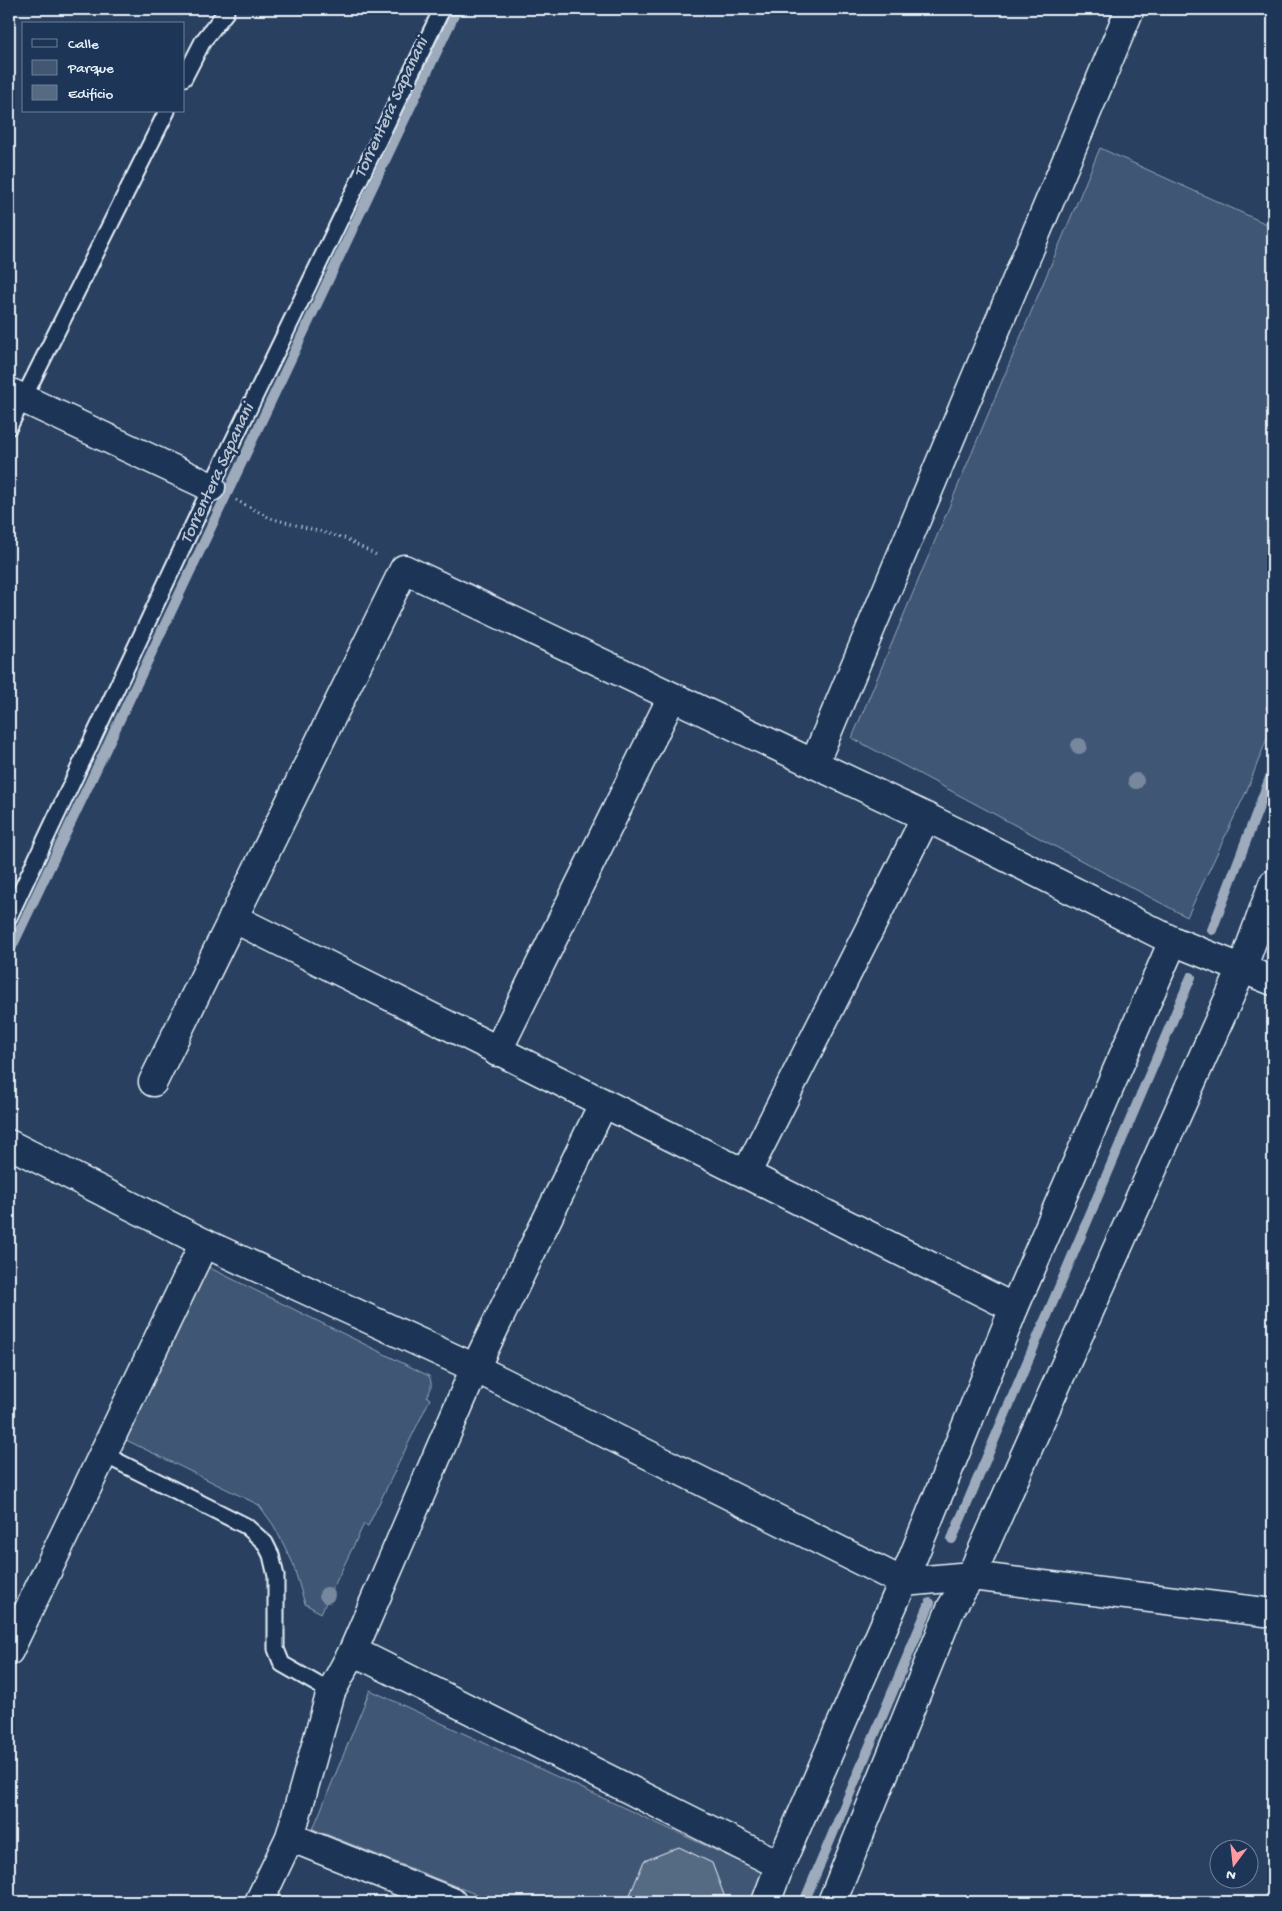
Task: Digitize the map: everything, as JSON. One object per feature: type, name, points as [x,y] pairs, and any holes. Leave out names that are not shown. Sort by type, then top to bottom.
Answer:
[{"type":"street","points":[[814,764],[1130,9]]},
{"type":"street","points":[[16,395],[211,487]]},
{"type":"street","points":[[153,1082],[404,569],[926,817],[1173,941],[1273,981]]},
{"type":"street","points":[[497,1052],[672,697]]},
{"type":"street","points":[[746,1174],[926,817]]},
{"type":"street","points":[[832,1902],[951,1608],[971,1576],[1242,969],[1273,884]]},
{"type":"street","points":[[234,918],[497,1052],[1014,1308]]},
{"type":"street","points":[[766,1902],[780,1865],[903,1582],[1014,1308],[1173,941]]},
{"type":"street","points":[[259,1902],[290,1837],[331,1692],[353,1651],[475,1368],[603,1104]]},
{"type":"street","points":[[9,1144],[204,1243],[475,1368],[903,1582],[971,1576],[1273,1613]]},
{"type":"street","points":[[9,1651],[204,1243]]},
{"type":"street","points":[[353,1651],[780,1865]]},
{"type":"street","points":[[290,1837],[452,1902]]},
{"type":"lane","points":[[9,916],[211,487],[442,9]]},
{"type":"lane","points":[[185,76],[202,40],[226,12]]},
{"type":"lane","points":[[9,427],[16,395],[166,112]]},
{"type":"lane","points":[[103,1454],[246,1526],[265,1543],[271,1555],[276,1576],[276,1649],[282,1664],[331,1692]]},
{"type":"path","points":[[211,487],[270,518],[344,538],[404,569]]},
{"type":"green space","points":[[1100,148],[1273,227],[1273,723],[1247,790],[1187,917],[852,738]]},
{"type":"green space","points":[[208,1267],[429,1376],[431,1382],[430,1392],[427,1397],[430,1399],[368,1526],[364,1524],[321,1613],[305,1604],[292,1561],[274,1526],[259,1505],[122,1438],[199,1268]]},
{"type":"green space","points":[[370,1690],[771,1876],[759,1902],[495,1902],[313,1829]]},
{"type":"building","points":[[1273,691],[1273,712],[1266,709]]},
{"type":"building","points":[[679,1847],[712,1863],[724,1895],[720,1902],[632,1902],[629,1897],[644,1861]]},
{"type":"waterway","name":"Torrentera Sapanani","points":[[9,953],[457,9]]},
{"type":"waterway","points":[[1212,930],[1273,770]]},
{"type":"waterway","points":[[952,1539],[1191,977]]},
{"type":"waterway","points":[[804,1902],[930,1603]]}]
